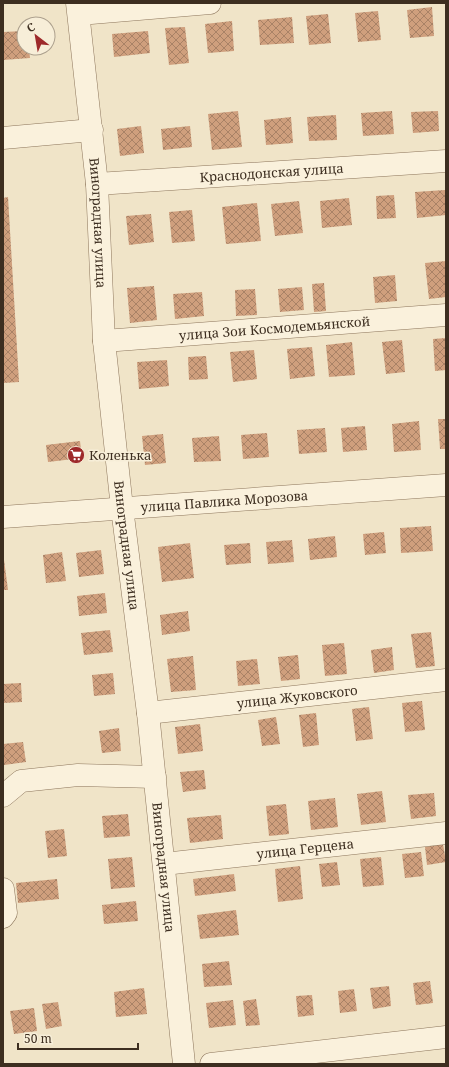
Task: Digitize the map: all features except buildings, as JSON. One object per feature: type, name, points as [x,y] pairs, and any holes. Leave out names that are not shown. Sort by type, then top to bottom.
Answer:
[{"type":"street","points":[[78,9],[210,3]]},
{"type":"street","name":"Виноградная улица","points":[[78,9],[92,130],[104,341],[122,508],[148,713],[184,1064]]},
{"type":"street","points":[[3,138],[92,130]]},
{"type":"street","name":"Краснодонская улица","points":[[96,184],[446,161]]},
{"type":"street","name":"улица Зои Космодемьянской","points":[[104,341],[446,315]]},
{"type":"street","name":"улица Павлика Морозова","points":[[3,517],[446,484]]},
{"type":"street","name":"улица Жуковского","points":[[148,713],[446,680]]},
{"type":"street","points":[[3,796],[22,781],[78,775],[155,777]]},
{"type":"street","name":"улица Герцена","points":[[164,864],[446,833]]},
{"type":"street","points":[[3,889],[6,913],[3,917]]},
{"type":"street","points":[[211,1064],[446,1037]]},
{"type":"place","name":"Коленька","points":[[76,455]]}]
